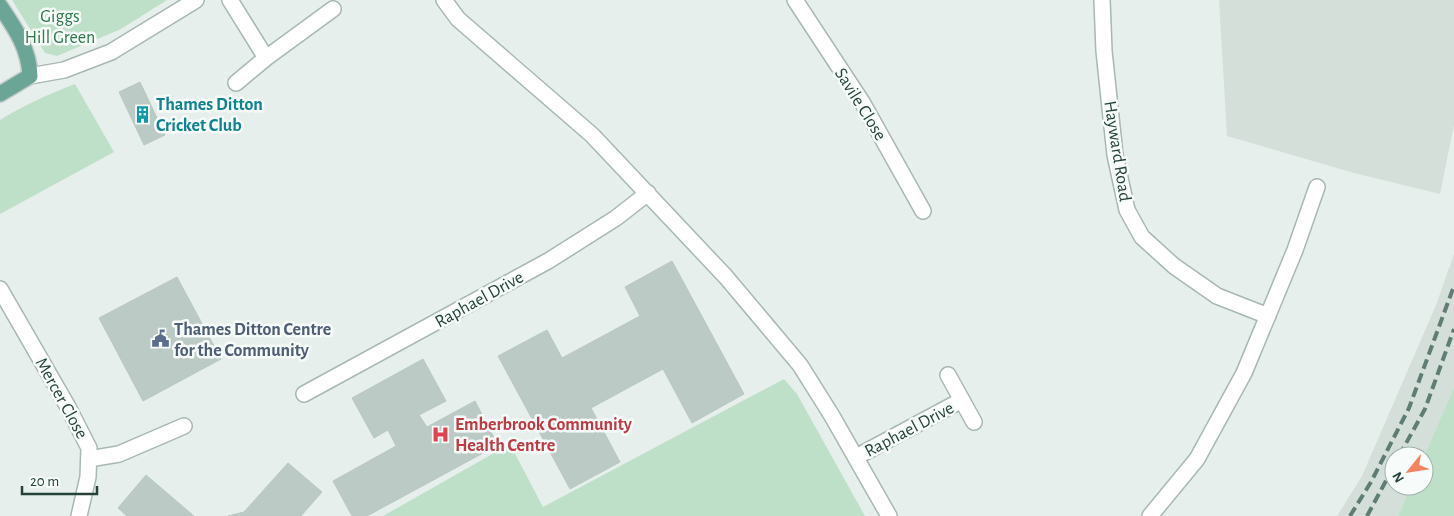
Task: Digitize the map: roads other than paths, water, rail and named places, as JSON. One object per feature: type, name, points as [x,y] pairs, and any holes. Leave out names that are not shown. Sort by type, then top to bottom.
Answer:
[{"type":"main road","points":[[0,6],[21,38],[30,61],[30,76],[0,94]]},
{"type":"street","points":[[30,76],[64,70],[110,52],[196,0]]},
{"type":"street","points":[[230,0],[266,58]]},
{"type":"street","name":"Raphael Drive","points":[[444,0],[458,19],[592,135],[726,276],[800,366],[832,416],[889,516]]},
{"type":"street","name":"Savile Close","points":[[795,0],[862,102],[923,211]]},
{"type":"street","name":"Hayward Road","points":[[1102,0],[1104,51],[1114,155],[1127,210],[1142,237],[1174,266],[1217,296],[1268,316]]},
{"type":"street","points":[[236,83],[266,58],[333,9]]},
{"type":"street","points":[[1150,516],[1197,459],[1244,373],[1295,250],[1317,187]]},
{"type":"street","name":"Raphael Drive","points":[[304,394],[548,261],[616,218],[648,193]]},
{"type":"street","name":"Mercer Close","points":[[0,289],[68,407],[89,448],[88,477],[79,516]]},
{"type":"street","name":"Raphael Drive","points":[[948,375],[974,422]]},
{"type":"street","name":"Raphael Drive","points":[[856,457],[962,400]]},
{"type":"street","points":[[89,459],[119,454],[184,426]]},
{"type":"railway","points":[[1350,516],[1371,482],[1409,408],[1454,286]]},
{"type":"railway","points":[[1405,446],[1425,409],[1454,329]]},
{"type":"railway","points":[[1367,516],[1384,485]]},
{"type":"place","name":"Thames Ditton Cricket Club","points":[[142,114]]},
{"type":"place","name":"Thames Ditton Centre for the Community","points":[[160,339]]},
{"type":"place","name":"Emberbrook Community Health Centre","points":[[441,434]]},
{"type":"park label","name":"Giggs Hill Green","points":[[60,26]]}]
